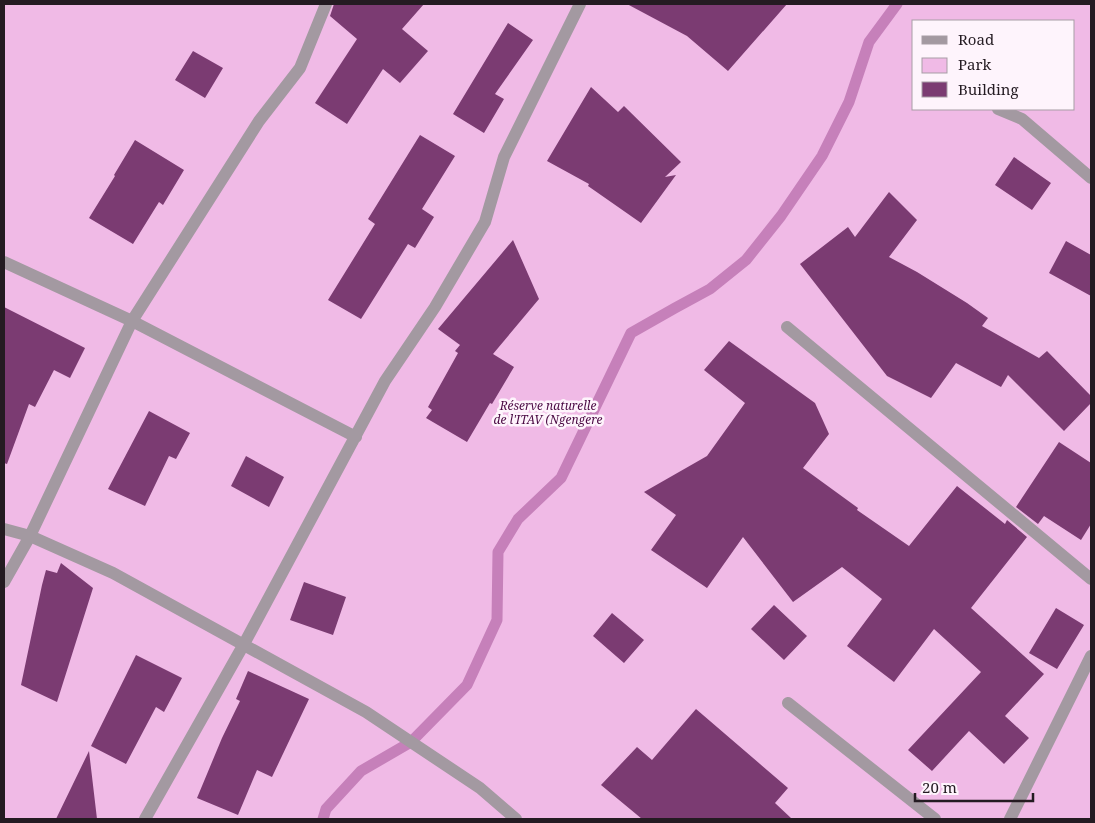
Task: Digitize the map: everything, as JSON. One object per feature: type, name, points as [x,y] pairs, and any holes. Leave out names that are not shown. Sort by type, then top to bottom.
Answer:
[{"type":"street","points":[[4,582],[30,536],[132,321],[258,121],[300,68],[326,4]]},
{"type":"street","points":[[145,819],[244,644],[385,381],[435,307],[485,222],[504,157],[580,4]]},
{"type":"street","points":[[1000,110],[1022,119],[1091,178]]},
{"type":"street","points":[[4,262],[132,321],[356,437]]},
{"type":"street","points":[[787,327],[1091,579]]},
{"type":"street","points":[[4,529],[30,536],[114,573],[366,712],[480,788],[516,819]]},
{"type":"street","points":[[1010,819],[1091,656]]},
{"type":"street","points":[[788,703],[934,819]]},
{"type":"green space","name":"Réserve naturelle de l'ITAV (Ngengere","points":[[4,4],[1091,4],[1091,819],[4,819]]},
{"type":"building","points":[[334,4],[424,4],[402,29],[428,51],[400,83],[383,69],[347,124],[315,103],[357,39],[330,16]]},
{"type":"building","points":[[627,4],[787,4],[728,71],[687,36]]},
{"type":"building","points":[[508,23],[533,40],[495,94],[504,99],[484,133],[453,114]]},
{"type":"building","points":[[193,51],[223,68],[205,98],[175,80]]},
{"type":"building","points":[[591,87],[618,112],[624,106],[681,162],[665,177],[676,175],[641,223],[588,186],[589,184],[547,161]]},
{"type":"building","points":[[420,135],[455,156],[422,209],[434,217],[415,248],[408,244],[361,319],[328,300],[375,224],[368,219]]},
{"type":"building","points":[[135,140],[184,170],[163,205],[159,202],[133,244],[89,218]]},
{"type":"building","points":[[1014,157],[1051,183],[1032,210],[995,185]]},
{"type":"building","points":[[889,192],[917,220],[889,257],[917,272],[988,318],[982,326],[1039,358],[1047,351],[1091,396],[1091,403],[1064,431],[1008,375],[1001,387],[956,363],[931,398],[887,376],[800,264],[848,227],[855,237]]},
{"type":"building","points":[[513,240],[539,299],[493,354],[514,367],[467,442],[426,418],[432,410],[428,407],[458,353],[455,351],[460,345],[438,329]]},
{"type":"building","points":[[1066,241],[1091,255],[1091,296],[1049,273]]},
{"type":"building","points":[[4,307],[85,348],[70,378],[54,370],[35,407],[29,404],[7,464],[4,463]]},
{"type":"building","points":[[729,341],[815,403],[829,434],[803,468],[858,508],[857,510],[909,546],[957,486],[1005,524],[1007,520],[1027,537],[971,608],[1044,674],[1005,716],[1029,738],[1004,764],[969,731],[932,771],[908,750],[981,672],[934,629],[894,682],[847,646],[882,599],[842,567],[793,602],[743,537],[707,588],[651,550],[676,515],[644,492],[707,456],[745,403],[704,370]]},
{"type":"building","points":[[149,411],[190,433],[176,459],[169,456],[145,506],[108,489]]},
{"type":"building","points":[[1059,442],[1091,463],[1091,524],[1081,540],[1044,516],[1038,524],[1016,507]]},
{"type":"building","points":[[246,456],[284,477],[269,507],[231,486]]},
{"type":"building","points":[[61,563],[93,588],[57,702],[21,685],[46,570],[57,573]]},
{"type":"building","points":[[304,582],[346,597],[333,635],[290,620]]},
{"type":"building","points":[[774,605],[807,636],[784,660],[751,629]]},
{"type":"building","points":[[1056,608],[1084,625],[1057,669],[1029,653]]},
{"type":"building","points":[[612,613],[644,640],[624,663],[593,636]]},
{"type":"building","points":[[136,655],[182,678],[164,712],[156,707],[126,764],[91,746]]},
{"type":"building","points":[[248,671],[309,699],[272,777],[257,770],[238,815],[197,798],[240,701],[236,699]]},
{"type":"building","points":[[696,709],[788,788],[775,803],[792,819],[642,819],[601,785],[637,747],[652,760]]},
{"type":"building","points":[[89,751],[97,819],[56,819]]},
{"type":"waterway","points":[[323,819],[326,809],[361,771],[411,742],[467,685],[497,620],[498,552],[518,519],[561,478],[631,333],[710,289],[746,260],[781,216],[822,156],[849,102],[869,42],[897,4]]}]
